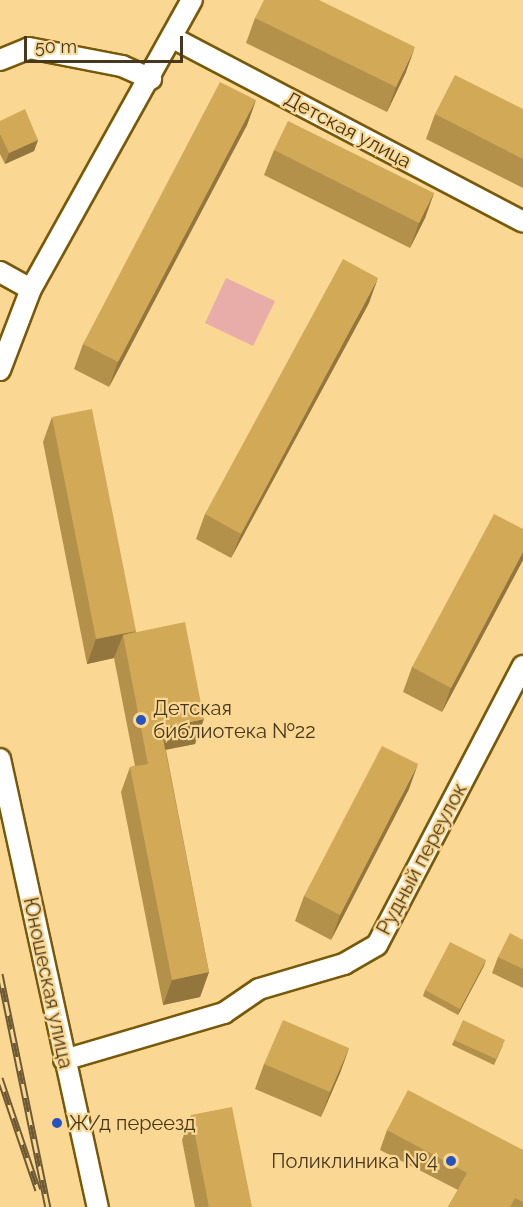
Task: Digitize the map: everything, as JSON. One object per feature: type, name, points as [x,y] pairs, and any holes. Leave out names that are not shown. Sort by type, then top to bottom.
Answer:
[{"type":"street","points":[[0,370],[31,289],[151,79],[192,0]]},
{"type":"street","name":"Детская улица","points":[[173,38],[523,222]]},
{"type":"street","points":[[0,60],[29,48],[122,66],[151,79]]},
{"type":"street","points":[[0,272],[31,289]]},
{"type":"street","name":"Рудный переулок","points":[[64,1060],[224,1012],[259,989],[344,964],[377,945],[523,666]]},
{"type":"street","name":"Юношеская улица","points":[[0,759],[64,1060],[98,1207]]},
{"type":"shaded area","points":[[226,278],[275,301],[253,346],[205,323]]},
{"type":"building","points":[[264,0],[319,0],[415,47],[396,87],[255,18]]},
{"type":"building","points":[[455,75],[523,109],[523,159],[435,114]]},
{"type":"building","points":[[220,82],[256,100],[118,362],[83,344]]},
{"type":"building","points":[[25,109],[38,140],[9,153],[0,134],[0,121]]},
{"type":"building","points":[[288,121],[434,193],[419,223],[274,150]]},
{"type":"building","points":[[343,259],[378,278],[241,534],[205,514]]},
{"type":"building","points":[[92,409],[136,631],[96,639],[52,417]]},
{"type":"building","points":[[494,514],[523,529],[523,552],[451,688],[412,667]]},
{"type":"building","points":[[185,622],[204,719],[161,728],[209,972],[172,980],[130,767],[148,764],[123,635]]},
{"type":"building","points":[[382,746],[418,764],[340,915],[304,896]]},
{"type":"building","points":[[510,933],[523,940],[523,969],[498,957]]},
{"type":"building","points":[[450,942],[486,960],[460,1009],[425,990]]},
{"type":"building","points":[[283,1020],[349,1048],[330,1092],[264,1064]]},
{"type":"building","points":[[463,1020],[505,1040],[496,1059],[454,1040]]},
{"type":"building","points":[[408,1090],[523,1150],[523,1202],[515,1198],[510,1207],[448,1207],[467,1173],[387,1130]]},
{"type":"building","points":[[232,1107],[252,1207],[209,1207],[191,1115]]},
{"type":"railway","points":[[0,974],[48,1207]]},
{"type":"railway","points":[[0,1078],[38,1190]]},
{"type":"place","name":"Детская библиотека №22","points":[[141,720]]},
{"type":"place","name":"Ж/д переезд","points":[[57,1123]]},
{"type":"place","name":"Поликлиника №4","points":[[451,1161]]}]
